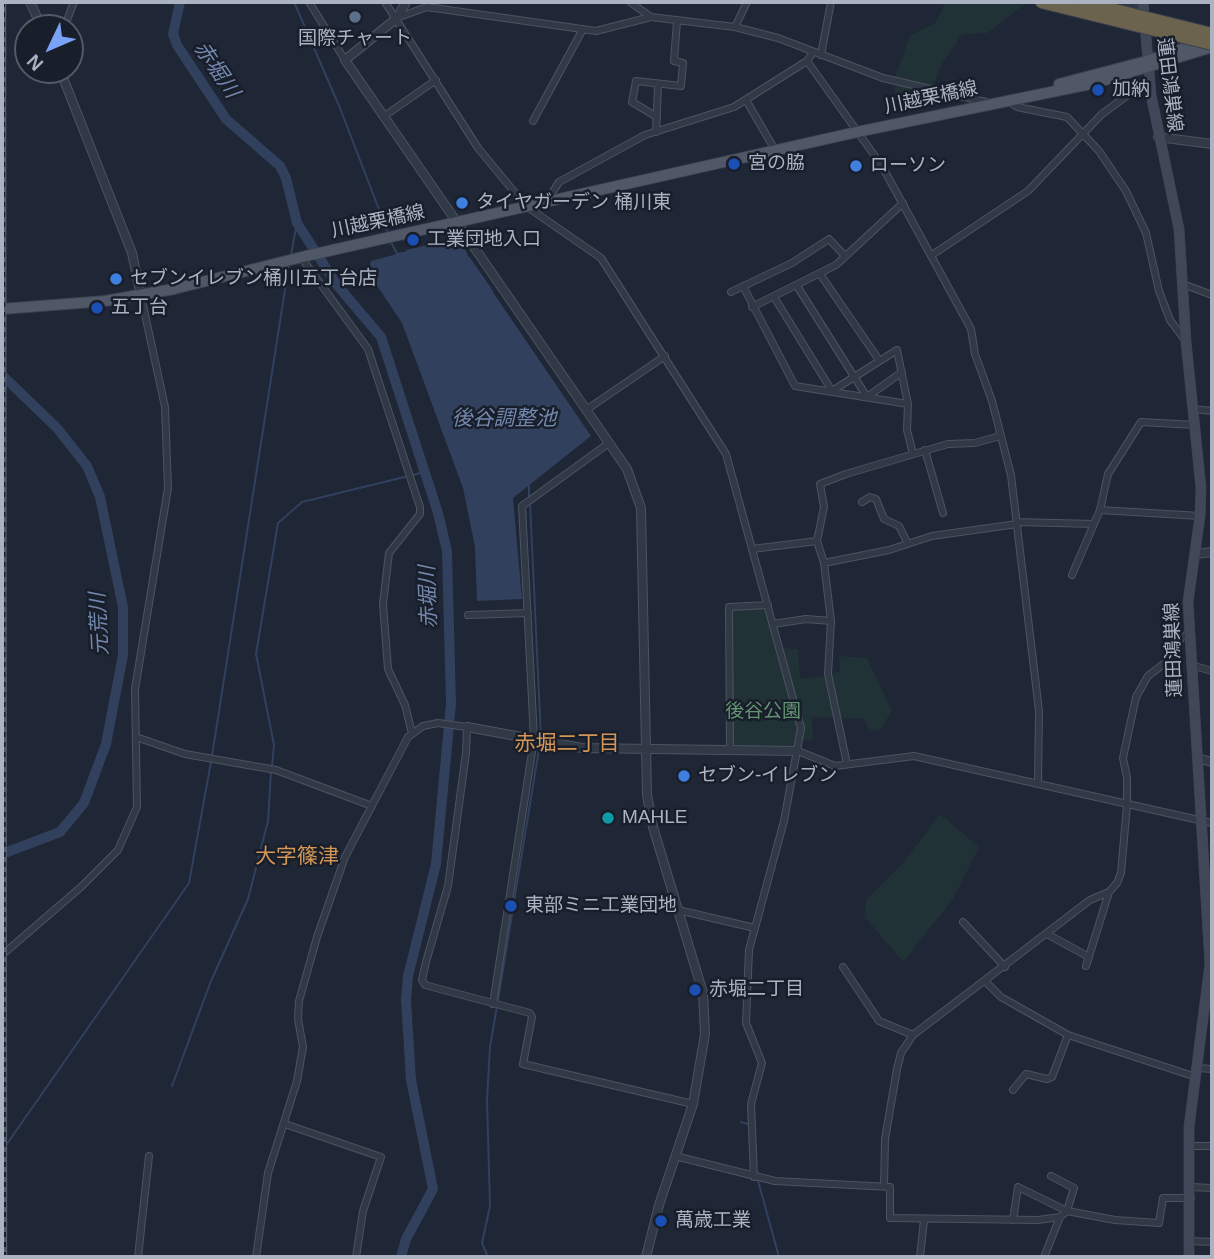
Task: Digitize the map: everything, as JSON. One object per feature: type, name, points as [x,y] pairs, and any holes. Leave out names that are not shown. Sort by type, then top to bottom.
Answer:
[{"type":"highway","points":[[1041,2],[1212,45]]},
{"type":"highway","points":[[1082,2],[1212,45]]},
{"type":"main road","name":"蓮田鴻巣線","points":[[1143,6],[1147,65],[1158,137],[1179,229],[1200,516],[1188,602],[1197,758],[1207,823],[1209,986],[1189,1127],[1189,1257]]},
{"type":"main road","name":"川越栗橋線","points":[[2,309],[141,296],[303,256],[775,150],[1006,99],[1069,89],[1212,45]]},
{"type":"street","points":[[309,2],[383,117],[609,443],[626,469],[641,508],[645,748],[649,808],[703,993],[704,1043],[693,1104],[646,1257]]},
{"type":"street","points":[[386,2],[478,148],[526,206],[601,258],[726,454],[801,728],[784,821],[750,950],[746,1023],[762,1063],[751,1104],[754,1177]]},
{"type":"street","points":[[397,18],[406,2]]},
{"type":"street","points":[[631,2],[651,17]]},
{"type":"street","points":[[735,27],[747,2]]},
{"type":"street","points":[[821,55],[831,2]]},
{"type":"street","points":[[1116,2],[1143,6]]},
{"type":"street","points":[[345,61],[397,18],[427,6],[583,29],[607,30],[651,17],[735,27],[813,51],[883,78],[989,103]]},
{"type":"street","points":[[657,117],[632,102],[636,81],[658,86],[681,86],[683,63],[674,61],[677,20]]},
{"type":"street","points":[[533,121],[583,29]]},
{"type":"street","points":[[546,203],[559,182],[656,132],[713,115],[746,100],[807,61],[813,51]]},
{"type":"street","points":[[807,61],[903,203],[971,330],[975,354],[992,401],[1011,475],[1040,711],[1038,782]]},
{"type":"street","points":[[383,117],[436,80]]},
{"type":"street","points":[[2,955],[81,887],[118,850],[137,807],[135,689],[168,488],[165,407],[132,253],[66,84]]},
{"type":"street","points":[[656,132],[658,86]]},
{"type":"street","points":[[932,255],[1028,191],[1102,114],[1136,89]]},
{"type":"street","points":[[1006,99],[1017,107],[1067,117],[1084,133],[1126,191],[1146,233],[1170,320],[1186,342]]},
{"type":"street","points":[[746,100],[775,150]]},
{"type":"street","points":[[1158,137],[1212,144]]},
{"type":"street","points":[[752,307],[820,274],[845,256],[903,203]]},
{"type":"street","points":[[731,292],[792,263],[829,239],[845,256]]},
{"type":"street","points":[[303,256],[368,349],[420,507],[420,514],[389,553],[383,604],[388,669],[405,705],[412,733]]},
{"type":"street","points":[[820,274],[879,360]]},
{"type":"street","points":[[1183,284],[1212,295]]},
{"type":"street","points":[[743,286],[795,386],[908,404]]},
{"type":"street","points":[[797,286],[867,397]]},
{"type":"street","points":[[774,297],[832,391]]},
{"type":"street","points":[[832,391],[897,350],[908,404],[907,430],[913,454]]},
{"type":"street","points":[[586,411],[664,356]]},
{"type":"street","points":[[867,397],[902,372]]},
{"type":"street","points":[[1193,409],[1212,411]]},
{"type":"street","points":[[1072,575],[1100,510],[1108,474],[1141,422],[1195,425]]},
{"type":"street","points":[[847,764],[828,674],[831,621],[824,563],[817,541],[824,507],[820,484],[925,450],[1000,436]]},
{"type":"street","points":[[493,1004],[534,739],[522,506],[609,443]]},
{"type":"street","points":[[925,450],[943,513]]},
{"type":"street","points":[[862,502],[870,497],[876,499],[884,519],[899,526],[908,544]]},
{"type":"street","points":[[1100,510],[1200,516]]},
{"type":"street","points":[[824,563],[932,536],[1017,523],[1094,524]]},
{"type":"street","points":[[752,549],[817,541]]},
{"type":"street","points":[[1195,554],[1212,552]]},
{"type":"street","points":[[730,750],[729,607],[768,606]]},
{"type":"street","points":[[468,615],[528,614]]},
{"type":"street","points":[[773,624],[807,619],[831,621]]},
{"type":"street","points":[[1086,965],[1109,892],[1121,873],[1127,778],[1123,758],[1136,697],[1148,676],[1164,663],[1182,637],[1191,634]]},
{"type":"street","points":[[1191,665],[1212,671]]},
{"type":"street","points":[[256,1257],[268,1173],[285,1124],[303,1047],[298,1019],[301,993],[345,857],[412,733],[438,723],[582,748],[798,751],[826,763],[847,764],[914,756],[1038,782],[1207,823]]},
{"type":"street","points":[[467,727],[448,886],[422,980],[425,985],[530,1013],[532,1017],[523,1064],[693,1104]]},
{"type":"street","points":[[136,737],[185,754],[276,770],[372,806]]},
{"type":"street","points":[[1197,758],[1212,762]]},
{"type":"street","points":[[884,1186],[885,1139],[897,1069],[901,1054],[914,1035],[1090,900],[1109,892]]},
{"type":"street","points":[[678,910],[755,928]]},
{"type":"street","points":[[963,922],[1005,967]]},
{"type":"street","points":[[1046,934],[1089,957]]},
{"type":"street","points":[[843,967],[879,1021],[914,1035]]},
{"type":"street","points":[[986,982],[1010,1003],[1068,1035],[1197,1072],[1212,1069]]},
{"type":"street","points":[[1013,1090],[1026,1074],[1047,1079],[1052,1077],[1068,1035]]},
{"type":"street","points":[[285,1124],[381,1157],[363,1211],[356,1257]]},
{"type":"street","points":[[1191,1146],[1212,1146]]},
{"type":"street","points":[[138,1257],[149,1156]]},
{"type":"street","points":[[675,1156],[754,1177],[890,1187],[890,1218],[1013,1220],[1060,1217]]},
{"type":"street","points":[[1044,1257],[1060,1217],[1067,1211],[1074,1188],[1051,1177]]},
{"type":"street","points":[[1013,1220],[1018,1187],[1067,1211],[1115,1220],[1159,1223],[1163,1198],[1212,1188]]},
{"type":"street","points":[[920,1257],[924,1220]]},
{"type":"street","points":[[1190,1241],[1212,1242]]},
{"type":"green space","points":[[946,2],[1028,2],[987,33],[962,34],[942,64],[931,91],[894,102],[896,74],[910,36],[935,23]]},
{"type":"green space","name":"後谷公園","points":[[768,605],[779,648],[798,649],[800,679],[826,676],[840,671],[839,656],[867,658],[892,711],[879,731],[869,729],[864,719],[812,717],[813,739],[799,742],[798,751],[730,750],[729,607]]},
{"type":"green space","points":[[940,814],[979,847],[953,899],[903,962],[865,917],[866,900],[902,864]]},
{"type":"water","name":"後谷調整池","points":[[456,238],[591,436],[513,498],[522,599],[477,601],[475,547],[463,488],[402,323],[368,272],[371,261]]},
{"type":"waterway","name":"赤堀川","points":[[180,2],[173,34],[177,45],[226,119],[280,166],[286,178],[297,223],[337,285],[381,337],[438,513],[447,551],[451,703],[436,864],[408,976],[406,1000],[411,1080],[433,1189],[406,1239],[401,1257]]},
{"type":"waterway","points":[[294,2],[340,108],[388,233]]},
{"type":"waterway","points":[[291,255],[297,223]]},
{"type":"waterway","points":[[448,241],[456,238],[466,253]]},
{"type":"waterway","points":[[391,242],[397,254],[402,253]]},
{"type":"waterway","points":[[407,251],[443,242]]},
{"type":"waterway","points":[[469,258],[492,291]]},
{"type":"waterway","points":[[212,756],[289,264]]},
{"type":"waterway","name":"元荒川","points":[[2,375],[57,428],[87,466],[100,497],[123,607],[123,655],[106,744],[84,803],[60,832],[2,854]]},
{"type":"waterway","points":[[272,767],[274,745],[256,654],[278,523],[302,502],[425,472]]},
{"type":"waterway","points":[[529,485],[529,497]]},
{"type":"waterway","points":[[530,503],[541,738]]},
{"type":"waterway","points":[[498,1000],[540,743]]},
{"type":"waterway","points":[[2,1151],[189,883],[211,762]]},
{"type":"waterway","points":[[172,1086],[211,981],[248,899],[268,821],[271,772]]},
{"type":"waterway","points":[[488,1257],[482,1243],[490,1206],[487,1100],[490,1047],[497,1006]]},
{"type":"waterway","points":[[741,1122],[748,1124]]},
{"type":"waterway","points":[[757,1177],[779,1257]]},
{"type":"railway","points":[[4,2],[5,1257]]},
{"type":"place","name":"国際チャート","points":[[355,17]]},
{"type":"place","name":"加納","points":[[1098,90]]},
{"type":"place","name":"宮の脇","points":[[734,164]]},
{"type":"place","name":"ローソン","points":[[856,166]]},
{"type":"place","name":"タイヤガーデン 桶川東","points":[[462,203]]},
{"type":"place","name":"工業団地入口","points":[[413,240]]},
{"type":"place","name":"セブンイレブン桶川五丁台店","points":[[116,279]]},
{"type":"place","name":"五丁台","points":[[97,308]]},
{"type":"place","name":"セブン-イレブン","points":[[684,776]]},
{"type":"place","name":"MAHLE","points":[[608,818]]},
{"type":"place","name":"東部ミニ工業団地","points":[[511,906]]},
{"type":"place","name":"赤堀二丁目","points":[[695,990]]},
{"type":"place","name":"萬歳工業","points":[[661,1221]]},
{"type":"district","name":"赤堀二丁目","points":[[567,744]]},
{"type":"district","name":"大字篠津","points":[[297,857]]}]
